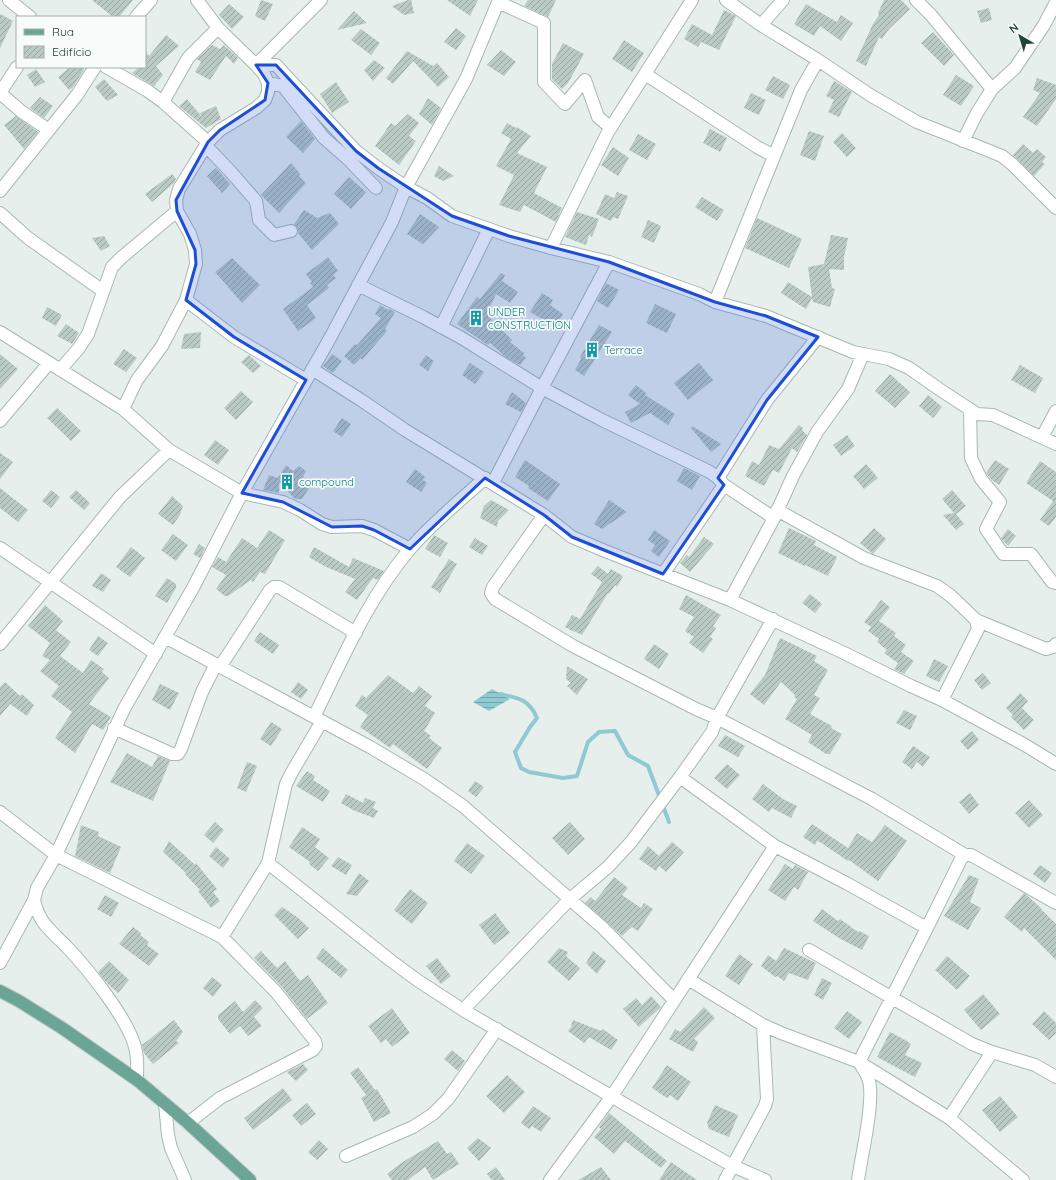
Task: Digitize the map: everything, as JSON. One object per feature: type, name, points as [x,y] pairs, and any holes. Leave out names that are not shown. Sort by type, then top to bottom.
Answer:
[{"type":"main road","points":[[0,991],[62,1028],[137,1080],[188,1123],[250,1180]]},
{"type":"street","points":[[9,0],[29,16]]},
{"type":"street","points":[[137,16],[151,0]]},
{"type":"street","points":[[256,64],[321,0]]},
{"type":"street","points":[[551,248],[610,128],[692,0]]},
{"type":"street","points":[[726,0],[761,25],[818,60],[870,95],[911,118],[1002,156],[1056,208]]},
{"type":"street","points":[[761,25],[783,0]]},
{"type":"street","points":[[916,0],[931,15],[992,89]]},
{"type":"street","points":[[123,409],[136,380],[162,346],[186,300],[196,264],[195,250],[190,234],[177,211],[176,200],[180,189],[207,144],[220,130],[256,108],[265,100],[268,92],[268,83],[264,74],[256,64],[218,28],[199,1]]},
{"type":"street","points":[[0,963],[34,900],[37,888],[56,856],[114,728],[194,586],[242,493],[306,380],[392,222],[406,187],[466,79],[499,1],[544,23],[544,82],[565,104],[585,80],[598,117],[610,128]]},
{"type":"street","points":[[963,141],[977,113],[992,89],[1014,68],[1044,25],[1056,2]]},
{"type":"street","points":[[163,102],[188,58],[218,28]]},
{"type":"street","points":[[715,302],[740,236],[801,90],[818,60]]},
{"type":"street","points":[[256,64],[276,65],[356,151],[406,187],[427,198],[452,216],[551,248],[609,262],[699,294],[715,302],[766,316],[853,352],[889,359],[909,368],[976,414],[993,415],[1056,444]]},
{"type":"street","points":[[16,68],[0,93],[22,112],[49,130]]},
{"type":"street","points":[[0,191],[77,95],[94,68]]},
{"type":"street","points":[[108,68],[148,91],[163,102],[207,144],[256,201],[259,220],[274,235],[291,231]]},
{"type":"street","points":[[645,74],[757,147],[774,156]]},
{"type":"street","points":[[268,83],[283,86],[324,138],[348,159],[376,188]]},
{"type":"street","points":[[60,370],[79,348],[88,334],[112,267],[177,211]]},
{"type":"street","points":[[0,213],[34,243],[103,291]]},
{"type":"street","points":[[442,327],[489,229]]},
{"type":"street","points":[[222,937],[268,863],[286,784],[318,719],[356,633],[382,587],[410,549],[489,481],[542,388],[609,262]]},
{"type":"street","points":[[358,285],[423,316],[542,388],[602,420],[710,472],[721,482],[776,514],[864,558],[937,586],[951,596],[976,620],[1046,649],[1053,647],[1056,644]]},
{"type":"street","points":[[186,300],[234,338],[306,380]]},
{"type":"street","points":[[0,332],[123,409],[169,450],[242,493],[283,502],[300,510],[322,524],[332,527],[362,526],[374,530],[410,549]]},
{"type":"street","points":[[663,574],[721,482],[768,400],[818,337]]},
{"type":"street","points":[[730,600],[776,514],[793,476],[817,432],[848,389],[863,354]]},
{"type":"street","points":[[0,421],[49,363]]},
{"type":"street","points":[[312,369],[405,430],[544,515],[572,537],[730,600],[773,619],[942,700],[1025,745],[1056,764]]},
{"type":"street","points":[[970,409],[971,458],[981,478],[1000,502],[986,529],[1003,554],[1031,554],[1052,582],[1056,583]]},
{"type":"street","points":[[1042,437],[1056,411]]},
{"type":"street","points":[[0,644],[120,497],[169,450]]},
{"type":"street","points":[[544,515],[492,587],[491,593],[495,599],[573,646],[696,709],[717,718],[872,799],[965,855],[971,855],[1056,903]]},
{"type":"street","points":[[0,548],[156,654]]},
{"type":"street","points":[[114,728],[172,754],[178,754],[181,750],[202,692],[218,665],[270,590],[274,587],[279,587],[356,633]]},
{"type":"street","points":[[463,1010],[570,899],[608,866],[631,842],[712,732],[717,718],[773,619]]},
{"type":"street","points":[[942,700],[978,629],[976,620]]},
{"type":"street","points":[[165,637],[370,747],[418,775],[463,806],[603,928],[674,1000]]},
{"type":"street","points":[[680,777],[775,846],[927,928]]},
{"type":"street","points":[[0,812],[56,856],[222,937],[276,992],[315,1041],[316,1046],[313,1050],[220,1098],[188,1123]]},
{"type":"street","points":[[550,1180],[612,1096],[775,846]]},
{"type":"street","points":[[859,1062],[961,859],[965,855]]},
{"type":"street","points":[[268,863],[390,960],[417,980],[463,1010],[733,1166],[765,1180]]},
{"type":"street","points":[[34,900],[37,913],[46,926],[96,980],[124,1022],[132,1038],[136,1052],[137,1080]]},
{"type":"street","points":[[809,950],[972,1044],[992,1052],[1035,1065],[1056,1077]]},
{"type":"street","points":[[688,979],[764,1025],[781,1033],[859,1062],[949,1118],[1023,1180]]},
{"type":"street","points":[[725,1180],[765,1106],[767,1098],[764,1025]]},
{"type":"street","points":[[346,1156],[413,1127],[433,1114],[448,1099],[497,1029]]},
{"type":"street","points":[[949,1118],[992,1052]]},
{"type":"street","points":[[858,1180],[870,1105],[870,1088],[868,1078],[859,1062]]},
{"type":"street","points":[[165,1104],[168,1135],[171,1148],[185,1180]]},
{"type":"highlighted area","points":[[256,65],[276,65],[356,151],[378,168],[452,216],[509,236],[609,262],[715,302],[766,316],[818,337],[767,400],[718,478],[724,485],[663,574],[572,537],[544,515],[485,478],[410,549],[374,530],[362,526],[332,527],[283,502],[242,493],[306,380],[234,337],[186,300],[196,264],[195,250],[177,211],[176,200],[208,142],[220,130],[265,100],[268,83]]},
{"type":"water","points":[[492,689],[510,699],[489,711],[473,702]]},
{"type":"building","points":[[92,0],[133,0],[120,16],[112,16]]},
{"type":"building","points":[[261,0],[273,4],[265,21],[255,16]]},
{"type":"building","points":[[411,0],[414,13],[404,15],[392,6]]},
{"type":"building","points":[[447,0],[478,0],[470,16]]},
{"type":"building","points":[[528,0],[556,0],[548,17],[524,6]]},
{"type":"building","points":[[884,0],[901,0],[910,9],[889,29],[882,39],[879,37],[866,66],[856,61],[873,24],[879,15],[878,13]]},
{"type":"building","points":[[229,4],[244,17],[232,29],[219,15]]},
{"type":"building","points":[[806,4],[837,22],[841,15],[853,23],[841,41],[820,26],[814,36],[794,24]]},
{"type":"building","points":[[989,8],[992,20],[981,23],[977,11]]},
{"type":"building","points":[[724,10],[736,16],[719,50],[701,42],[698,47],[684,39],[692,24],[712,35]]},
{"type":"building","points":[[354,11],[367,23],[337,30]]},
{"type":"building","points":[[0,14],[13,21],[0,48]]},
{"type":"building","points":[[456,28],[466,36],[456,50],[444,42]]},
{"type":"building","points":[[361,29],[380,43],[371,55],[351,40]]},
{"type":"building","points":[[933,32],[954,55],[944,66],[921,43]]},
{"type":"building","points":[[166,35],[179,46],[156,66],[163,75],[154,86],[132,73],[138,68],[146,68],[146,52],[149,56]]},
{"type":"building","points":[[624,40],[644,53],[632,72],[612,59]]},
{"type":"building","points":[[563,43],[584,54],[568,83],[562,89],[552,79],[552,64]]},
{"type":"building","points":[[212,45],[220,49],[224,45],[238,58],[234,64],[226,56],[210,80],[195,72],[201,62],[197,59]]},
{"type":"building","points":[[501,50],[516,62],[504,76],[487,65]]},
{"type":"building","points":[[407,51],[433,66],[437,63],[449,77],[438,87],[413,61],[393,84],[386,78]]},
{"type":"building","points":[[374,60],[385,68],[373,81],[364,70]]},
{"type":"building","points":[[69,68],[83,68],[84,70],[73,87],[69,90],[58,77]]},
{"type":"building","points":[[36,69],[45,82],[35,87],[27,75]]},
{"type":"building","points":[[956,75],[974,86],[961,106],[943,95]]},
{"type":"building","points":[[773,76],[790,85],[783,99],[765,90]]},
{"type":"building","points":[[1037,78],[1056,85],[1056,99],[1037,126],[1023,117],[1040,93],[1033,90]]},
{"type":"building","points":[[104,79],[118,95],[107,101],[95,87]]},
{"type":"building","points":[[834,81],[852,92],[839,117],[828,112],[834,100],[826,96]]},
{"type":"building","points":[[336,82],[349,102],[332,113],[320,94]]},
{"type":"building","points":[[751,93],[766,100],[759,115],[744,108]]},
{"type":"building","points":[[40,97],[53,106],[44,118],[30,108]]},
{"type":"building","points":[[428,98],[441,108],[432,125],[419,114]]},
{"type":"building","points":[[187,99],[202,117],[200,113],[216,106],[221,119],[206,128],[179,106]]},
{"type":"building","points":[[408,114],[419,123],[409,136],[416,141],[399,165],[375,146],[391,123],[395,126]]},
{"type":"building","points":[[16,116],[38,132],[24,149],[4,125]]},
{"type":"building","points":[[301,121],[315,139],[303,153],[286,137]]},
{"type":"building","points":[[507,123],[516,128],[517,127],[531,136],[517,153],[547,167],[534,193],[562,208],[556,222],[524,205],[520,212],[499,205],[514,175],[496,166],[511,139],[501,133]]},
{"type":"building","points":[[710,129],[727,138],[720,152],[703,143]]},
{"type":"building","points":[[809,131],[824,136],[815,161],[800,155]]},
{"type":"building","points":[[842,133],[856,148],[847,157],[833,142]]},
{"type":"building","points":[[638,134],[656,144],[647,160],[629,150]]},
{"type":"building","points":[[1023,144],[1033,153],[1037,149],[1046,157],[1042,162],[1045,164],[1034,176],[1013,155]]},
{"type":"building","points":[[613,147],[629,158],[618,176],[601,165]]},
{"type":"building","points":[[291,163],[300,174],[299,176],[306,183],[279,213],[261,195]]},
{"type":"building","points":[[439,166],[454,176],[443,181],[434,176]]},
{"type":"building","points":[[216,168],[230,184],[222,193],[207,176]]},
{"type":"building","points":[[172,174],[176,179],[174,183],[152,202],[145,194]]},
{"type":"building","points":[[349,177],[366,192],[351,209],[334,194]]},
{"type":"building","points":[[617,192],[628,196],[618,219],[613,217],[611,221],[596,214],[605,194],[614,198]]},
{"type":"building","points":[[702,197],[724,210],[717,221],[695,207]]},
{"type":"building","points":[[304,210],[317,218],[330,213],[339,224],[312,250],[298,233],[298,229],[294,224]]},
{"type":"building","points":[[577,212],[599,219],[592,237],[589,235],[586,245],[565,237]]},
{"type":"building","points":[[420,214],[439,227],[423,244],[407,234]]},
{"type":"building","points":[[757,218],[802,239],[789,268],[745,248]]},
{"type":"building","points":[[648,220],[661,226],[654,243],[641,237]]},
{"type":"building","points":[[831,235],[848,238],[844,257],[844,270],[829,269],[832,288],[835,289],[830,307],[813,302],[812,298],[806,309],[781,293],[788,282],[812,297],[808,267],[824,264]]},
{"type":"building","points":[[104,236],[110,246],[101,251],[92,238]]},
{"type":"building","points":[[328,257],[338,271],[333,275],[336,278],[327,285],[329,288],[307,305],[316,318],[298,331],[283,309],[313,287],[310,283],[312,282],[306,274]]},
{"type":"building","points":[[232,258],[260,285],[242,303],[215,272]]},
{"type":"building","points":[[501,273],[505,275],[502,281],[518,292],[510,303],[496,294],[487,313],[512,340],[510,342],[524,353],[523,355],[526,358],[520,365],[507,358],[490,343],[488,345],[457,324],[477,297],[480,299]]},
{"type":"building","points":[[606,283],[619,290],[608,308],[597,301]]},
{"type":"building","points":[[542,293],[553,300],[550,305],[563,314],[558,323],[554,320],[551,324],[530,312]]},
{"type":"building","points":[[655,304],[676,314],[667,333],[646,323]]},
{"type":"building","points":[[380,305],[395,312],[385,329],[387,331],[362,360],[361,358],[354,365],[344,356],[355,344],[357,345],[381,318],[375,314]]},
{"type":"building","points":[[47,307],[62,315],[56,326],[42,318]]},
{"type":"building","points":[[66,324],[79,333],[72,344],[57,336]]},
{"type":"building","name":"Terrace","points":[[599,325],[612,332],[584,376],[575,370],[581,359],[580,357]]},
{"type":"building","points":[[201,332],[200,348],[181,349],[184,334]]},
{"type":"building","points":[[124,349],[137,358],[126,372],[113,364]]},
{"type":"building","points":[[0,354],[18,369],[0,389]]},
{"type":"building","points":[[332,354],[342,361],[333,373],[323,366]]},
{"type":"building","points":[[249,355],[261,366],[253,373],[241,362]]},
{"type":"building","points":[[426,355],[434,361],[428,371],[419,365]]},
{"type":"building","points":[[470,363],[484,372],[475,384],[462,375]]},
{"type":"building","points":[[699,363],[713,380],[688,400],[674,383]]},
{"type":"building","points":[[1020,365],[1043,378],[1035,393],[1011,380]]},
{"type":"building","points":[[890,374],[910,392],[895,408],[875,391]]},
{"type":"building","points":[[636,385],[646,393],[645,395],[675,414],[668,425],[650,413],[631,423],[625,412],[640,404],[628,395]]},
{"type":"building","points":[[241,391],[253,402],[236,420],[224,408]]},
{"type":"building","points":[[512,392],[526,403],[521,412],[505,404]]},
{"type":"building","points":[[928,395],[942,407],[933,418],[919,406]]},
{"type":"building","points":[[57,408],[81,431],[71,441],[47,418]]},
{"type":"building","points":[[342,418],[351,424],[342,437],[333,431]]},
{"type":"building","points":[[799,425],[803,428],[802,430],[807,435],[797,452],[792,448],[779,473],[773,470],[764,486],[745,476],[752,461],[759,465],[769,445],[779,449]]},
{"type":"building","points":[[692,426],[721,444],[711,452],[691,428]]},
{"type":"building","points":[[847,435],[855,446],[841,456],[833,445]]},
{"type":"building","points":[[215,440],[229,450],[218,465],[204,455]]},
{"type":"building","points":[[0,453],[13,462],[0,479]]},
{"type":"building","points":[[525,460],[560,484],[548,501],[528,488],[529,486],[515,477]]},
{"type":"building","points":[[995,460],[1009,469],[999,485],[986,473]]},
{"type":"building","points":[[1040,461],[1056,472],[1056,517],[1049,526],[1040,520],[1053,501],[1026,483]]},
{"type":"building","points":[[866,464],[878,478],[864,489],[853,476]]},
{"type":"building","name":"compound","points":[[286,465],[293,471],[299,466],[306,471],[302,479],[311,485],[302,499],[295,499],[279,482],[279,493],[263,490],[269,475],[278,478]]},
{"type":"building","points":[[684,468],[700,476],[692,490],[677,481]]},
{"type":"building","points":[[415,469],[425,477],[423,480],[427,483],[421,492],[406,482]]},
{"type":"building","points":[[0,488],[28,510],[18,522],[0,508]]},
{"type":"building","points":[[51,490],[60,497],[51,508],[42,501]]},
{"type":"building","points":[[76,490],[90,503],[84,510],[69,497]]},
{"type":"building","points":[[952,490],[966,506],[956,514],[964,524],[956,530],[943,515],[954,513],[942,499]]},
{"type":"building","points":[[172,496],[183,506],[180,515],[173,525],[158,514]]},
{"type":"building","points":[[491,500],[509,510],[498,521],[497,527],[480,518],[484,506]]},
{"type":"building","points":[[609,500],[627,512],[602,529],[594,524]]},
{"type":"building","points":[[789,528],[816,541],[814,545],[837,557],[828,576],[778,553]]},
{"type":"building","points":[[874,528],[886,539],[873,554],[860,543]]},
{"type":"building","points":[[1008,529],[1016,536],[1008,546],[1001,538]]},
{"type":"building","points":[[269,530],[285,540],[265,574],[260,572],[253,582],[251,580],[228,596],[225,596],[216,589],[226,575],[212,567],[218,557],[226,562],[242,538],[257,548]]},
{"type":"building","points":[[654,530],[670,541],[659,557],[651,551],[655,545],[648,540]]},
{"type":"building","points":[[173,534],[188,545],[176,561],[161,550]]},
{"type":"building","points":[[434,535],[448,543],[440,557],[425,549]]},
{"type":"building","points":[[704,537],[714,544],[690,572],[680,563],[687,555],[689,557]]},
{"type":"building","points":[[475,538],[488,546],[482,555],[469,547]]},
{"type":"building","points":[[199,544],[205,548],[200,558],[193,554]]},
{"type":"building","points":[[131,547],[145,558],[130,577],[116,567]]},
{"type":"building","points":[[314,547],[349,567],[353,558],[384,571],[378,580],[373,578],[357,600],[345,592],[355,579],[324,566],[309,557]]},
{"type":"building","points":[[449,559],[457,564],[440,593],[431,587]]},
{"type":"building","points":[[598,566],[608,574],[611,569],[623,576],[617,587],[615,585],[609,594],[608,593],[582,635],[565,627],[572,615],[580,619],[602,582],[591,574]]},
{"type":"building","points":[[101,573],[111,580],[103,592],[92,586]]},
{"type":"building","points":[[167,578],[176,584],[176,588],[167,603],[155,596]]},
{"type":"building","points":[[810,594],[822,604],[815,613],[802,603]]},
{"type":"building","points":[[686,595],[721,615],[713,626],[716,628],[710,637],[713,639],[703,653],[689,643],[694,637],[685,631],[694,617],[679,609]]},
{"type":"building","points":[[881,600],[890,607],[879,621],[896,633],[894,636],[906,645],[901,652],[914,661],[904,674],[894,669],[898,663],[884,653],[887,650],[877,642],[879,639],[868,631],[871,627],[864,622]]},
{"type":"building","points":[[45,605],[63,621],[56,630],[71,642],[60,656],[83,673],[91,660],[104,669],[102,672],[109,678],[89,704],[111,717],[103,730],[92,724],[75,753],[55,738],[72,712],[51,696],[59,686],[40,671],[50,660],[42,656],[50,643],[28,626]]},
{"type":"building","points":[[260,632],[279,645],[273,654],[254,641]]},
{"type":"building","points":[[98,636],[108,643],[98,656],[89,650]]},
{"type":"building","points":[[780,638],[817,656],[814,661],[828,670],[814,695],[820,698],[810,714],[832,726],[831,728],[842,734],[830,754],[826,754],[808,742],[812,735],[785,719],[797,699],[794,697],[795,695],[781,682],[764,705],[750,694],[765,675]]},
{"type":"building","points":[[654,644],[669,654],[659,669],[644,659]]},
{"type":"building","points":[[934,659],[948,666],[939,682],[926,676]]},
{"type":"building","points":[[567,666],[588,679],[577,695],[567,686],[571,683],[566,679]]},
{"type":"building","points":[[983,673],[991,683],[982,690],[974,680]]},
{"type":"building","points":[[388,675],[413,693],[419,686],[432,696],[425,706],[435,713],[424,731],[431,736],[429,738],[442,748],[427,769],[393,744],[390,748],[360,727],[368,715],[355,706],[362,695],[366,698]]},
{"type":"building","points":[[5,682],[20,696],[22,694],[34,705],[27,716],[10,704],[0,716],[0,687]]},
{"type":"building","points":[[298,682],[308,690],[301,699],[291,692]]},
{"type":"building","points":[[160,684],[179,693],[170,710],[152,700]]},
{"type":"building","points":[[1020,693],[1028,701],[1022,708],[1034,720],[1024,730],[1011,717],[1013,715],[1006,708]]},
{"type":"building","points":[[904,710],[917,716],[910,730],[896,723]]},
{"type":"building","points":[[271,722],[282,729],[271,746],[260,739]]},
{"type":"building","points":[[972,731],[979,740],[968,750],[960,741]]},
{"type":"building","points":[[725,735],[745,746],[738,757],[718,746]]},
{"type":"building","points":[[913,746],[930,757],[923,767],[917,762],[912,769],[902,762]]},
{"type":"building","points":[[127,753],[152,767],[158,756],[170,761],[153,801],[110,782]]},
{"type":"building","points":[[247,762],[257,766],[246,792],[237,788]]},
{"type":"building","points":[[727,764],[740,775],[727,789],[714,778]]},
{"type":"building","points":[[307,771],[315,776],[313,780],[330,791],[323,802],[296,786]]},
{"type":"building","points":[[475,781],[484,787],[476,797],[468,791]]},
{"type":"building","points":[[763,784],[783,799],[797,806],[791,818],[772,808],[769,812],[752,799]]},
{"type":"building","points":[[970,793],[979,805],[969,814],[959,802]]},
{"type":"building","points":[[346,794],[363,803],[365,798],[376,802],[373,808],[378,811],[374,818],[353,810],[341,803]]},
{"type":"building","points":[[1029,800],[1043,815],[1029,828],[1015,813]]},
{"type":"building","points":[[215,822],[224,830],[213,843],[204,835]]},
{"type":"building","points":[[570,822],[585,839],[568,855],[552,838]]},
{"type":"building","points":[[812,824],[848,848],[857,833],[872,842],[885,825],[907,841],[878,881],[849,860],[848,861],[820,842],[817,841],[815,845],[803,837]]},
{"type":"building","points":[[81,825],[99,832],[98,836],[121,847],[110,873],[75,856]]},
{"type":"building","points":[[302,827],[320,839],[315,847],[329,858],[318,871],[309,864],[310,862],[289,847]]},
{"type":"building","points":[[169,841],[195,865],[196,863],[217,889],[213,892],[220,901],[211,908],[198,891],[200,890],[185,874],[186,873],[163,852]]},
{"type":"building","points":[[672,842],[684,852],[666,872],[659,866],[656,871],[639,859],[648,846],[659,856]]},
{"type":"building","points":[[467,843],[485,856],[471,874],[454,861]]},
{"type":"building","points":[[216,847],[230,859],[223,868],[209,856]]},
{"type":"building","points":[[338,857],[352,865],[346,875],[331,866]]},
{"type":"building","points":[[785,864],[793,869],[795,865],[808,872],[798,890],[794,887],[785,901],[768,890]]},
{"type":"building","points":[[1040,865],[1052,873],[1045,883],[1033,874]]},
{"type":"building","points":[[359,873],[369,881],[357,896],[346,894]]},
{"type":"building","points":[[969,875],[979,879],[970,902],[981,908],[968,930],[944,916]]},
{"type":"building","points":[[614,877],[628,888],[622,895],[641,908],[644,903],[653,909],[638,931],[632,927],[622,936],[585,903],[591,897],[595,901]]},
{"type":"building","points":[[410,889],[428,903],[412,924],[394,910]]},
{"type":"building","points":[[1024,893],[1056,924],[1056,960],[1024,928],[1022,932],[1004,917]]},
{"type":"building","points":[[105,895],[119,903],[111,917],[97,909]]},
{"type":"building","points":[[282,907],[297,917],[309,928],[298,939],[274,915]]},
{"type":"building","points":[[822,909],[838,921],[840,919],[858,932],[859,931],[869,936],[862,950],[839,938],[813,921]]},
{"type":"building","points":[[495,913],[510,933],[494,945],[479,925]]},
{"type":"building","points":[[133,927],[149,942],[147,945],[159,954],[149,966],[119,944]]},
{"type":"building","points":[[323,948],[348,970],[341,978],[316,958]]},
{"type":"building","points":[[559,948],[568,952],[566,956],[580,968],[569,981],[547,962]]},
{"type":"building","points":[[784,948],[816,963],[808,980],[789,973],[784,981],[777,976],[775,977],[761,966],[768,955],[776,961]]},
{"type":"building","points":[[261,951],[277,968],[285,961],[300,981],[308,975],[328,1003],[307,1019],[282,987],[254,958]]},
{"type":"building","points":[[593,951],[606,961],[597,974],[586,963]]},
{"type":"building","points":[[739,954],[753,964],[739,985],[725,976]]},
{"type":"building","points":[[947,956],[970,976],[957,990],[935,970]]},
{"type":"building","points":[[437,958],[451,976],[441,984],[426,966]]},
{"type":"building","points":[[109,961],[129,980],[118,993],[98,972]]},
{"type":"building","points":[[212,977],[222,985],[213,997],[203,988]]},
{"type":"building","points":[[822,978],[832,983],[823,1000],[814,995]]},
{"type":"building","points":[[983,994],[1000,1014],[981,1030],[964,1010]]},
{"type":"building","points":[[651,996],[661,1007],[639,1027],[623,1009],[636,998],[642,1005]]},
{"type":"building","points":[[255,1000],[263,1008],[254,1017],[262,1026],[248,1036],[240,1026],[230,1034],[218,1019],[218,1015],[235,1001],[243,1012]]},
{"type":"building","points":[[704,1007],[715,1018],[694,1039],[698,1042],[693,1052],[669,1039],[675,1029],[680,1032]]},
{"type":"building","points":[[392,1008],[410,1033],[392,1047],[386,1039],[381,1043],[368,1026]]},
{"type":"building","points":[[847,1011],[862,1022],[849,1039],[834,1028]]},
{"type":"building","points":[[1044,1011],[1056,1023],[1056,1033],[1049,1040],[1032,1024]]},
{"type":"building","points":[[174,1020],[183,1032],[176,1041],[179,1043],[153,1064],[144,1053],[142,1045]]},
{"type":"building","points":[[573,1020],[601,1031],[603,1029],[618,1040],[611,1050],[589,1037],[584,1043],[568,1031],[572,1026]]},
{"type":"building","points":[[890,1032],[911,1044],[905,1055],[922,1063],[915,1077],[877,1057]]},
{"type":"building","points":[[452,1050],[465,1061],[458,1071],[444,1059]]},
{"type":"building","points":[[303,1064],[308,1070],[296,1081],[287,1072]]},
{"type":"building","points":[[667,1065],[691,1082],[678,1101],[670,1095],[667,1098],[652,1088]]},
{"type":"building","points":[[358,1067],[375,1090],[377,1089],[391,1113],[374,1122],[361,1098],[366,1095],[350,1073]]},
{"type":"building","points":[[507,1075],[525,1092],[504,1113],[486,1096]]},
{"type":"building","points":[[283,1088],[292,1100],[253,1130],[244,1118]]},
{"type":"building","points":[[1000,1096],[1018,1117],[1000,1132],[982,1110]]},
{"type":"building","points":[[307,1103],[316,1114],[301,1126],[292,1115]]},
{"type":"building","points":[[715,1105],[738,1115],[729,1137],[709,1129],[707,1123]]},
{"type":"building","points":[[533,1106],[551,1118],[541,1132],[532,1126],[529,1129],[521,1123]]},
{"type":"building","points":[[609,1113],[667,1161],[661,1168],[625,1141],[614,1154],[594,1137],[601,1129],[599,1127]]},
{"type":"building","points":[[478,1138],[491,1148],[479,1161],[467,1148]]},
{"type":"building","points":[[319,1140],[328,1149],[317,1160],[308,1152]]},
{"type":"building","points":[[438,1141],[447,1154],[451,1152],[459,1164],[433,1180],[425,1167],[408,1180],[392,1180],[387,1174],[401,1163]]},
{"type":"building","points":[[671,1162],[697,1180],[659,1180]]},
{"type":"building","points":[[496,1167],[505,1180],[492,1180],[487,1174]]},
{"type":"building","points":[[601,1167],[611,1180],[578,1180]]},
{"type":"waterway","points":[[500,694],[518,698],[527,703],[537,718],[515,752],[521,768],[529,772],[563,778],[577,776],[588,742],[599,732],[615,731],[628,755],[648,766],[669,822]]},
{"type":"place","name":"UNDER cONSTRUCTION","points":[[476,318]]},
{"type":"place","name":"Terrace","points":[[592,350]]},
{"type":"place","name":"compound","points":[[287,482]]}]
